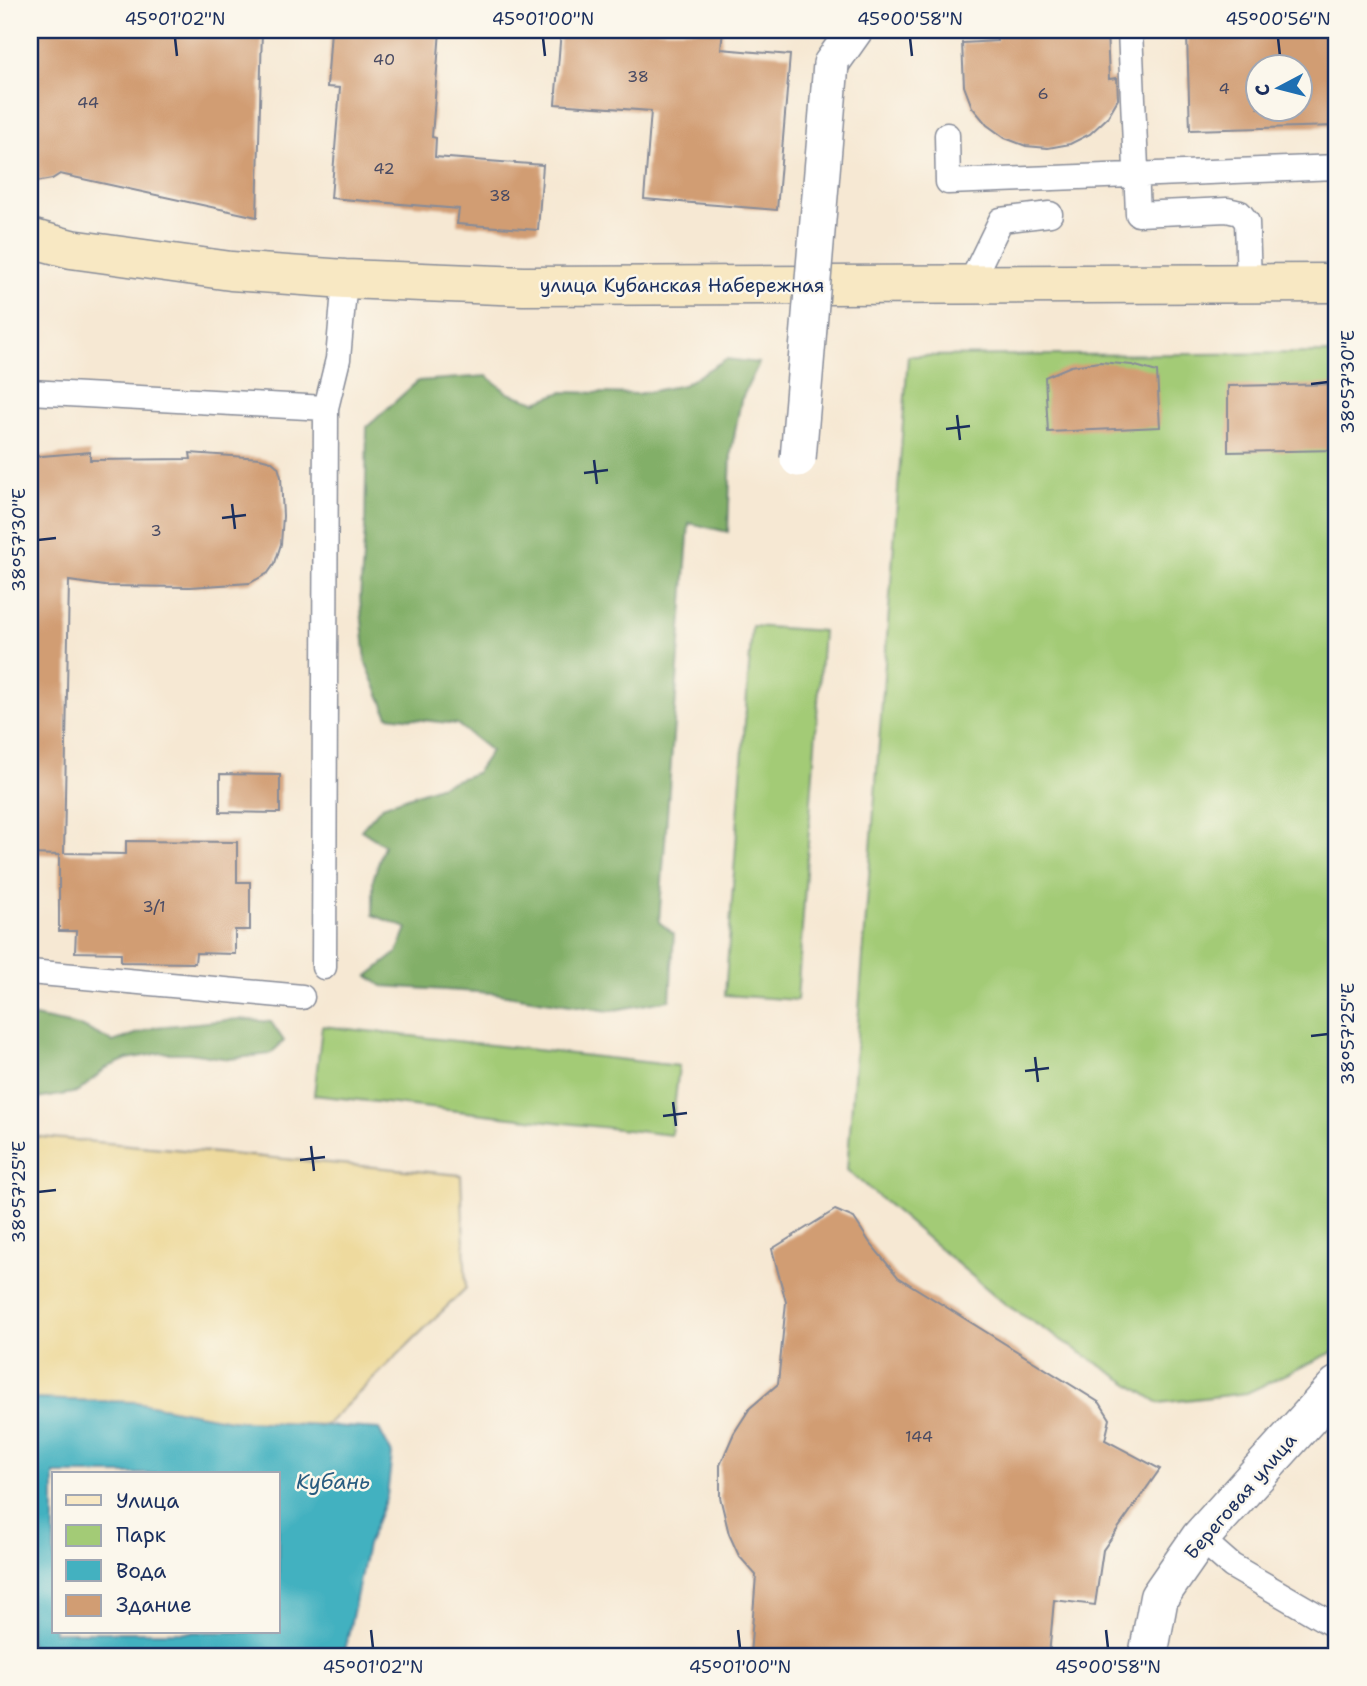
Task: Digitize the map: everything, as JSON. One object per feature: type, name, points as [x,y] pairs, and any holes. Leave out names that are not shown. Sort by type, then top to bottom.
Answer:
[{"type":"main road","name":"улица Кубанская Набережная","points":[[30,238],[71,249],[231,271],[345,279],[523,286],[1337,283]]},
{"type":"street","points":[[798,460],[831,64],[855,30]]},
{"type":"street","name":"Береговая улица","points":[[1148,1656],[1159,1597],[1200,1538],[1337,1386]]},
{"type":"lane","points":[[1130,30],[1138,214],[1227,210],[1240,213],[1247,222],[1250,284]]},
{"type":"lane","points":[[947,135],[948,182],[1337,167]]},
{"type":"lane","points":[[970,284],[1001,220],[1050,215]]},
{"type":"lane","points":[[324,967],[326,408],[338,359],[345,279]]},
{"type":"lane","points":[[30,391],[326,408]]},
{"type":"lane","points":[[30,972],[302,997]]},
{"type":"lane","points":[[1200,1538],[1232,1566],[1337,1627]]},
{"type":"green space","points":[[1337,353],[1337,1350],[1247,1393],[1159,1403],[1005,1304],[847,1170],[908,356]]},
{"type":"green space","points":[[726,359],[759,363],[741,400],[731,452],[728,532],[689,523],[659,922],[674,934],[670,1000],[609,1011],[493,993],[382,986],[368,976],[397,953],[407,928],[373,915],[373,880],[384,845],[361,830],[382,806],[476,773],[491,751],[457,724],[388,716],[366,663],[360,598],[365,529],[367,427],[418,381],[487,376],[508,393],[536,402],[562,392],[638,394],[683,385]]},
{"type":"green space","points":[[752,626],[823,631],[797,1000],[725,995]]},
{"type":"green space","points":[[30,1016],[83,1027],[113,1042],[156,1027],[239,1019],[271,1022],[284,1041],[270,1054],[229,1059],[189,1053],[161,1053],[127,1059],[106,1068],[78,1092],[30,1100]]},
{"type":"green space","points":[[322,1026],[679,1066],[671,1135],[314,1095]]},
{"type":"sand","points":[[30,1136],[461,1175],[466,1288],[326,1425],[230,1420],[135,1402],[30,1399]]},
{"type":"water","name":"Кубань","points":[[30,1399],[135,1402],[230,1420],[379,1429],[392,1454],[387,1496],[367,1545],[344,1656],[30,1656]]},
{"type":"building","points":[[30,30],[262,30],[257,217],[60,174],[52,179],[30,183]]},
{"type":"building","points":[[331,30],[440,30],[432,137],[436,138],[435,157],[543,165],[538,230],[457,224],[459,209],[331,198],[340,88],[327,87]]},
{"type":"building","points":[[561,30],[723,30],[721,49],[790,55],[777,210],[644,199],[651,111],[555,104]]},
{"type":"building","points":[[996,30],[1107,30],[1109,79],[1117,78],[1118,99],[1107,118],[1090,134],[1070,144],[1048,148],[1026,146],[1005,138],[987,125],[972,107],[964,86],[962,43],[997,41]]},
{"type":"building","points":[[1337,32],[1337,126],[1190,130],[1187,36]]},
{"type":"building","points":[[1100,362],[1132,365],[1157,372],[1160,427],[1048,432],[1045,377],[1071,366]]},
{"type":"building","points":[[1337,384],[1337,450],[1228,452],[1228,386]]},
{"type":"building","points":[[90,452],[90,460],[191,459],[190,453],[260,458],[271,461],[278,467],[281,477],[281,544],[275,563],[268,573],[250,583],[190,587],[105,586],[69,581],[64,853],[126,854],[126,841],[237,842],[237,882],[250,882],[250,930],[235,930],[235,954],[196,953],[195,963],[121,962],[121,953],[75,952],[76,931],[59,931],[59,855],[30,854],[30,457]]},
{"type":"building","points":[[220,774],[280,775],[280,813],[220,812]]},
{"type":"building","points":[[835,1210],[854,1218],[870,1243],[898,1277],[1100,1403],[1110,1419],[1105,1440],[1160,1469],[1103,1550],[1095,1605],[1054,1600],[1049,1656],[750,1656],[756,1575],[739,1556],[729,1534],[720,1497],[720,1465],[734,1433],[750,1408],[778,1384],[786,1302],[772,1249]]}]
